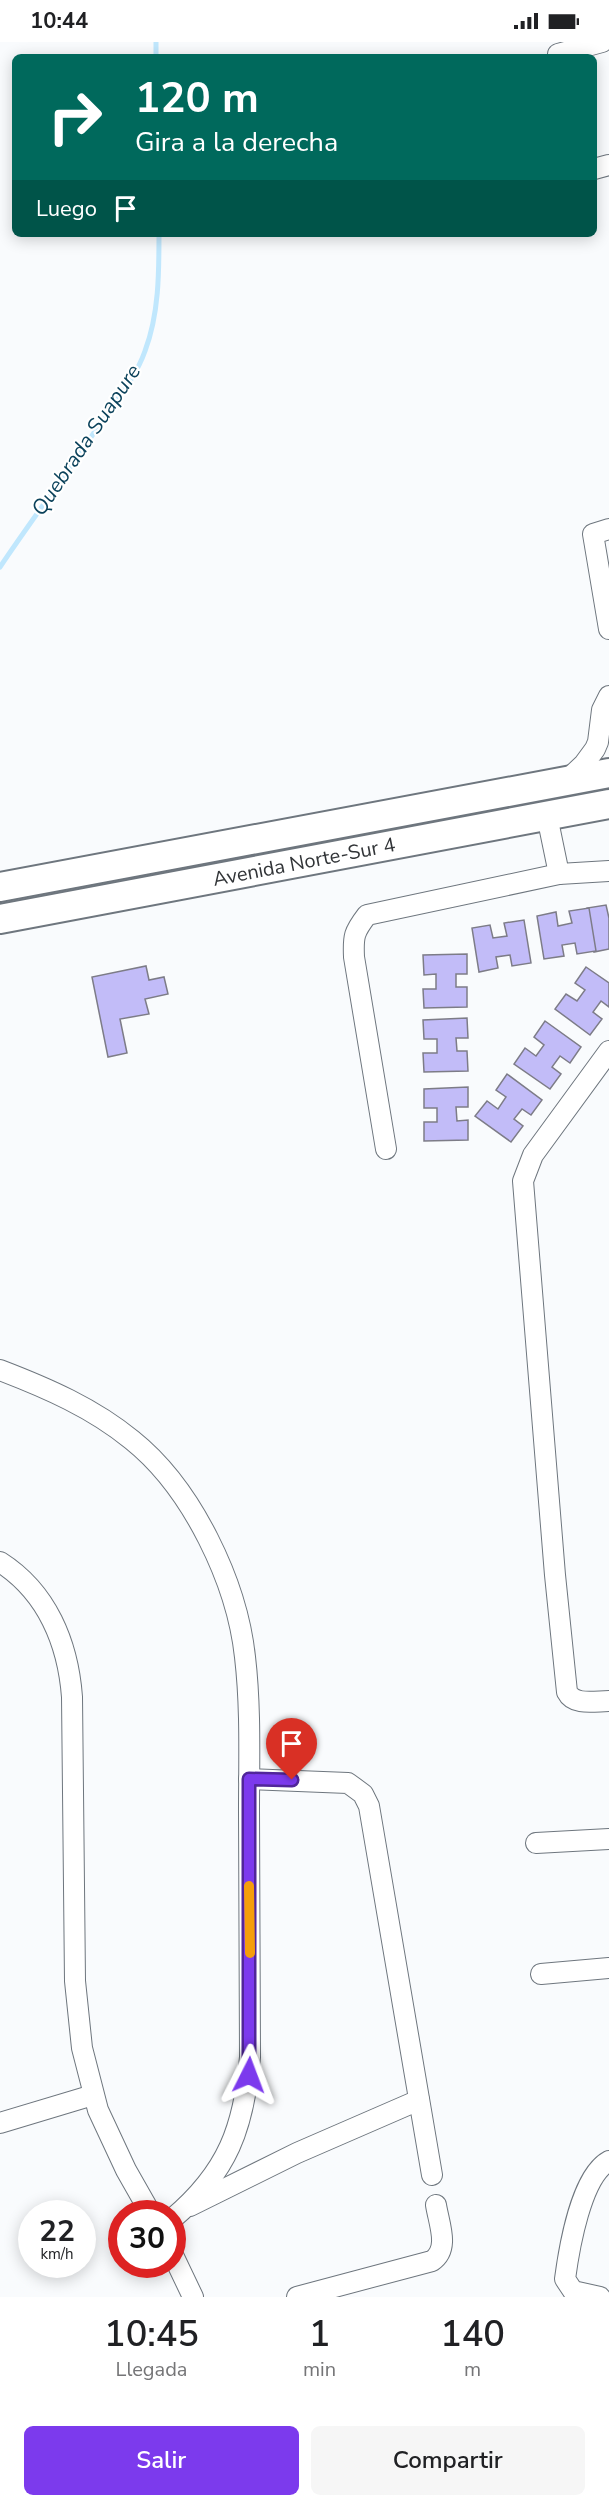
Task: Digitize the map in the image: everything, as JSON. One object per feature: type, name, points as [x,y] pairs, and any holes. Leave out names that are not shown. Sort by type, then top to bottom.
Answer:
[{"type":"main road","name":"Avenida Norte-Sur 4","points":[[0,887],[566,781],[604,756]]},
{"type":"main road","name":"Avenida Norte-Sur 4","points":[[0,920],[609,804]]},
{"type":"street","points":[[558,54],[603,42]]},
{"type":"street","points":[[609,529],[593,534],[609,629]]},
{"type":"street","points":[[604,756],[598,742],[607,705]]},
{"type":"street","points":[[547,816],[559,874]]},
{"type":"street","points":[[386,1149],[354,957],[353,936],[367,915],[559,874],[609,871]]},
{"type":"street","points":[[609,1051],[533,1155],[523,1181],[554,1563],[567,1692],[573,1700],[609,1701]]},
{"type":"street","points":[[0,1370],[67,1398],[119,1430],[141,1448],[164,1472],[196,1519],[226,1578],[240,1625],[248,1683],[250,2057],[247,2092],[236,2134],[224,2158],[212,2176],[186,2206]]},
{"type":"street","points":[[0,1562],[28,1584],[42,1602],[61,1637],[71,1677],[75,1981],[82,2048],[93,2095],[118,2154],[144,2200]]},
{"type":"street","points":[[249,1779],[348,1783],[363,1794],[369,1806],[432,2175]]},
{"type":"street","points":[[537,1843],[609,1839]]},
{"type":"street","points":[[541,1974],[609,1968]]},
{"type":"street","points":[[0,2123],[93,2095]]},
{"type":"street","points":[[186,2211],[297,2153],[419,2100]]},
{"type":"street","points":[[600,2297],[573,2291],[565,2279],[570,2246],[581,2206],[596,2171],[609,2161]]},
{"type":"street","points":[[297,2297],[432,2261],[441,2252],[442,2243],[436,2205]]},
{"type":"street","points":[[184,2278],[193,2297]]},
{"type":"building","points":[[606,905],[609,918],[609,949],[594,952],[587,908]]},
{"type":"building","points":[[589,908],[596,951],[577,954],[575,943],[562,945],[564,956],[544,959],[537,916],[556,912],[558,926],[572,923],[569,911]]},
{"type":"building","points":[[524,920],[531,963],[512,966],[510,955],[496,957],[498,968],[479,972],[472,928],[490,925],[493,938],[507,936],[504,923]]},
{"type":"building","points":[[467,954],[467,974],[456,974],[456,987],[467,987],[467,1007],[424,1008],[423,989],[436,989],[436,974],[424,975],[423,955]]},
{"type":"building","points":[[146,966],[149,980],[164,977],[168,994],[145,999],[149,1014],[120,1019],[127,1053],[108,1057],[92,977]]},
{"type":"building","points":[[586,967],[609,983],[609,1007],[601,1001],[593,1012],[602,1019],[590,1035],[555,1009],[566,994],[577,1001],[585,990],[575,983]]},
{"type":"building","points":[[467,1018],[468,1038],[456,1038],[457,1051],[467,1051],[468,1071],[424,1072],[423,1053],[437,1053],[437,1039],[424,1039],[423,1020]]},
{"type":"building","points":[[545,1021],[581,1047],[570,1063],[560,1056],[552,1067],[561,1074],[550,1089],[514,1064],[525,1048],[536,1056],[544,1045],[534,1037]]},
{"type":"building","points":[[507,1074],[542,1100],[531,1115],[522,1109],[514,1119],[523,1126],[511,1142],[475,1116],[487,1101],[498,1109],[506,1097],[496,1090]]},
{"type":"building","points":[[468,1087],[468,1107],[456,1107],[457,1121],[468,1120],[468,1140],[424,1141],[424,1122],[437,1122],[437,1108],[424,1108],[424,1089]]},
{"type":"waterway","name":"Quebrada Suapure","points":[[156,42],[156,54]]},
{"type":"waterway","name":"Quebrada Suapure","points":[[0,567],[137,370],[150,337],[156,308],[159,237]]},
{"type":"slow traffic","points":[[249,1886],[250,1953]]},
{"type":"route","points":[[249,2075],[249,1779],[292,1780]]}]
